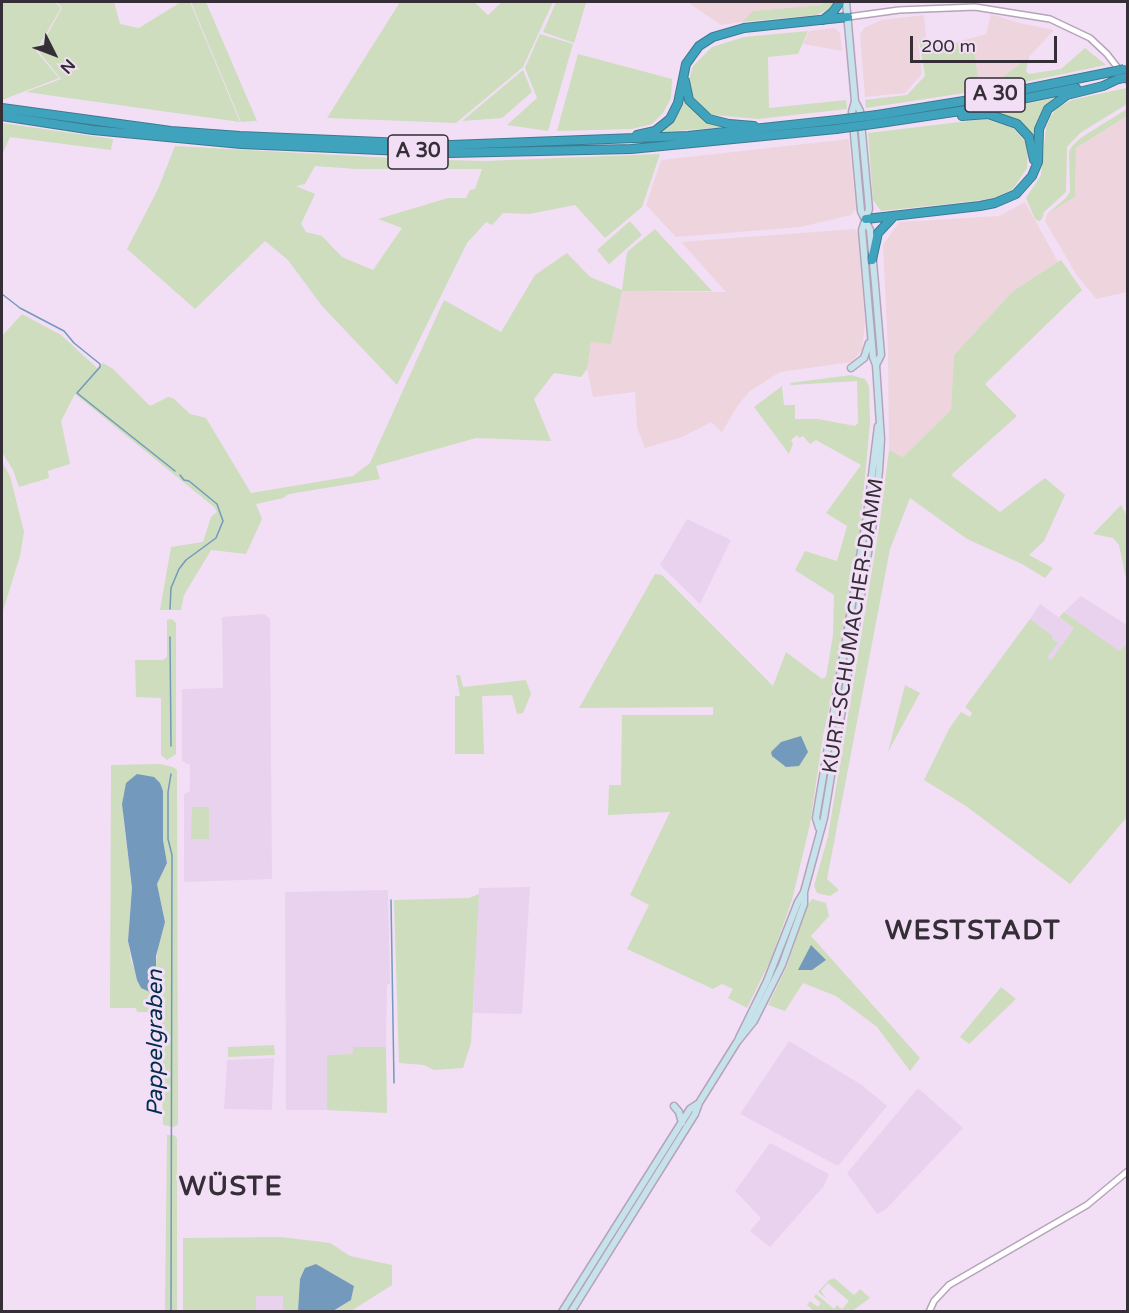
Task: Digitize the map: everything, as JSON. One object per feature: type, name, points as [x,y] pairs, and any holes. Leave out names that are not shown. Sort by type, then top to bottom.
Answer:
[{"type":"highway","points":[[820,21],[833,12],[840,2]]},
{"type":"highway","points":[[607,141],[655,130],[670,119],[678,103],[684,70],[689,58],[699,46],[722,33],[848,17]]},
{"type":"highway","name":"A 30","points":[[2,116],[105,131],[241,144],[450,153],[631,149],[878,119],[1126,68]]},
{"type":"highway","points":[[684,70],[687,96],[699,113],[716,121],[765,129]]},
{"type":"highway","points":[[866,219],[995,203],[1016,194],[1025,186],[1035,168],[1039,157],[1039,129],[1048,109],[1067,95],[1103,86],[1118,79]]},
{"type":"highway","name":"A 30","points":[[878,119],[943,114],[1118,79],[1128,79]]},
{"type":"highway","name":"A 30","points":[[2,108],[171,131],[333,142],[451,145],[607,141],[836,125]]},
{"type":"highway","points":[[943,114],[987,114],[1017,124],[1032,144],[1035,168]]},
{"type":"highway","points":[[872,260],[878,233],[894,217]]},
{"type":"main road","points":[[846,2],[855,101]]},
{"type":"main road","name":"KURT-SCHUMACHER-DAMM","points":[[571,1311],[696,1114],[699,1103],[737,1042],[754,1022],[782,964],[804,904],[804,892],[819,828],[824,818],[874,517],[880,450],[876,365],[871,337],[862,230],[869,209],[860,111],[855,101]]},
{"type":"main road","name":"KURT-SCHUMACHER-DAMM","points":[[855,101],[852,112],[861,211],[870,230],[881,355],[876,365]]},
{"type":"main road","points":[[851,368],[864,358],[871,337]]},
{"type":"main road","name":"KURT-SCHUMACHER-DAMM","points":[[562,1311],[690,1110],[699,1103]]},
{"type":"main road","points":[[674,1106],[680,1112],[682,1123]]},
{"type":"street","points":[[848,17],[898,10],[967,7],[1044,17],[1063,23],[1090,38],[1128,79]]},
{"type":"street","points":[[929,1311],[934,1301],[949,1285],[1088,1205],[1128,1171]]},
{"type":"shaded area","points":[[695,2],[825,2],[821,5],[753,11],[742,22],[721,25],[690,4]]},
{"type":"shaded area","points":[[991,14],[1019,23],[1054,30],[1029,57],[1000,79],[983,81],[978,79],[974,50],[961,52],[957,42],[986,34]]},
{"type":"shaded area","points":[[924,15],[926,37],[918,39],[922,74],[905,93],[865,97],[860,35],[864,28],[881,20]]},
{"type":"shaded area","points":[[835,28],[840,33],[842,51],[803,44],[809,31]]},
{"type":"shaded area","points":[[1127,116],[1128,287],[1127,292],[1096,299],[1076,274],[1045,221],[1047,214],[1075,197],[1076,148]]},
{"type":"shaded area","points":[[849,139],[856,209],[851,215],[800,227],[676,237],[646,205],[661,160]]},
{"type":"shaded area","points":[[1025,202],[1058,262],[1013,291],[954,355],[951,410],[903,457],[889,450],[888,352],[883,245],[899,222],[999,216]]},
{"type":"shaded area","points":[[854,229],[858,233],[865,323],[862,350],[852,362],[780,372],[750,391],[738,405],[722,432],[711,422],[682,437],[645,448],[637,427],[635,392],[593,397],[587,369],[591,342],[611,343],[622,291],[726,292],[681,242]]},
{"type":"shaded area","points":[[687,519],[731,540],[700,604],[660,565]]},
{"type":"shaded area","points":[[1081,596],[1127,625],[1127,642],[1119,652],[1064,612]]},
{"type":"shaded area","points":[[1040,604],[1074,628],[1051,660],[1047,657],[1053,636],[1030,619]]},
{"type":"shaded area","points":[[264,614],[270,619],[272,879],[184,882],[184,794],[190,791],[190,765],[182,761],[182,689],[223,688],[222,617]]},
{"type":"shaded area","points":[[530,887],[522,1014],[473,1013],[479,888]]},
{"type":"shaded area","points":[[388,890],[390,984],[387,985],[386,1047],[354,1047],[353,1054],[327,1055],[327,1110],[286,1110],[285,892]]},
{"type":"shaded area","points":[[789,1041],[862,1085],[887,1106],[838,1166],[740,1114]]},
{"type":"shaded area","points":[[274,1058],[272,1110],[224,1109],[227,1060]]},
{"type":"shaded area","points":[[918,1088],[963,1128],[885,1210],[877,1214],[847,1173]]},
{"type":"shaded area","points":[[770,1143],[829,1174],[824,1186],[770,1247],[750,1231],[761,1218],[735,1191]]},
{"type":"shaded area","points":[[255,1296],[283,1296],[283,1311],[256,1311]]},
{"type":"green space","points":[[2,2],[55,2],[61,8],[36,51],[59,78],[2,100]]},
{"type":"green space","points":[[57,2],[114,2],[120,24],[139,28],[181,2],[190,2],[240,122],[26,92],[61,79],[38,51],[62,8]]},
{"type":"green space","points":[[191,2],[206,2],[257,121],[241,122]]},
{"type":"green space","points":[[400,2],[474,2],[488,15],[502,2],[553,2],[523,67],[456,123],[327,118]]},
{"type":"green space","points":[[556,2],[586,3],[574,43],[543,32]]},
{"type":"green space","points":[[825,2],[836,2],[832,8],[816,15],[742,22],[753,11],[821,5]]},
{"type":"green space","points":[[808,31],[798,54],[768,57],[769,108],[846,100],[847,109],[758,119],[713,115],[697,104],[691,92],[689,79],[693,66],[712,47],[744,37]]},
{"type":"green space","points":[[540,34],[573,44],[548,131],[507,125],[537,98],[525,68]]},
{"type":"green space","points":[[928,38],[943,50],[957,42],[960,52],[974,50],[978,78],[983,81],[1000,79],[1029,57],[1026,71],[1029,74],[1061,69],[1085,48],[1106,65],[991,89],[866,108],[865,100],[907,95],[925,76],[919,39]]},
{"type":"green space","points":[[578,54],[672,79],[671,98],[663,113],[652,124],[632,129],[557,131]]},
{"type":"green space","points":[[523,70],[532,92],[502,118],[462,121]]},
{"type":"green space","points":[[1126,88],[1127,104],[1080,133],[1067,147],[1066,192],[1044,212],[1042,219],[1039,221],[1035,219],[1026,198],[1041,175],[1046,128],[1051,116],[1058,107],[1072,100]]},
{"type":"green space","points":[[684,90],[689,104],[699,116],[728,127],[659,132],[677,114]]},
{"type":"green space","points":[[1055,98],[1038,119],[1035,141],[1019,120],[990,111]]},
{"type":"green space","points":[[1127,109],[1127,116],[1076,148],[1075,197],[1047,214],[1070,192],[1069,152],[1072,146],[1082,137]]},
{"type":"green space","points":[[985,119],[1013,128],[1025,141],[1028,151],[1027,168],[1013,189],[994,198],[881,211],[873,200],[868,133]]},
{"type":"green space","points":[[2,123],[113,139],[111,150],[10,137],[2,155]]},
{"type":"green space","points":[[175,146],[485,161],[660,154],[642,207],[605,238],[575,205],[529,214],[503,213],[492,225],[486,222],[467,243],[397,385],[322,306],[288,260],[265,241],[195,309],[127,249],[158,189]],"holes":[[[315,166],[356,169],[482,169],[475,189],[470,190],[466,198],[448,198],[378,219],[402,228],[373,270],[342,257],[322,236],[306,232],[301,224],[315,194],[296,186],[305,184]]]},
{"type":"green space","points":[[630,221],[642,235],[609,264],[597,250]]},
{"type":"green space","points":[[655,229],[712,291],[622,291],[611,344],[591,342],[587,369],[581,377],[554,373],[534,399],[551,441],[476,438],[376,466],[380,479],[289,494],[283,498],[256,504],[262,519],[246,554],[211,550],[184,595],[181,610],[160,610],[171,547],[203,542],[211,517],[217,512],[214,507],[75,394],[61,421],[70,464],[48,471],[49,478],[19,487],[13,470],[2,452],[2,336],[22,314],[61,335],[97,368],[103,363],[113,369],[150,406],[168,397],[173,398],[190,414],[206,418],[251,493],[353,476],[370,463],[444,300],[501,332],[535,275],[567,253],[590,277],[622,290],[627,252]]},
{"type":"green space","points":[[1061,260],[1082,290],[985,384],[1017,416],[951,475],[1000,512],[1045,478],[1065,495],[1044,541],[1029,555],[1053,568],[1045,578],[1022,564],[967,539],[910,498],[890,549],[827,879],[839,890],[830,896],[817,893],[814,886],[828,836],[879,528],[889,450],[903,457],[951,410],[954,355],[1013,291]]},
{"type":"green space","points":[[851,375],[865,379],[869,386],[870,423],[860,531],[837,673],[823,736],[810,824],[792,900],[771,959],[747,1008],[728,998],[733,989],[722,984],[713,989],[627,949],[649,905],[630,895],[670,812],[608,815],[609,785],[621,785],[622,715],[713,715],[713,707],[579,708],[655,574],[662,575],[773,686],[786,652],[822,679],[826,677],[833,635],[834,595],[795,570],[805,551],[837,561],[847,526],[826,513],[861,465],[816,440],[810,444],[803,436],[799,438],[797,435],[791,440],[793,444],[789,454],[754,407],[782,386],[784,405],[795,405],[795,419],[818,419],[855,426],[858,423],[857,381],[791,385],[790,383]]},
{"type":"green space","points":[[2,462],[10,476],[24,532],[20,556],[2,614]]},
{"type":"green space","points":[[1121,505],[1127,516],[1127,583],[1119,545],[1113,538],[1093,534]]},
{"type":"green space","points":[[1064,612],[1119,651],[1128,642],[1127,817],[1070,884],[966,806],[924,780],[949,729],[961,712],[970,717],[972,713],[965,707],[1030,619],[1053,636],[1052,639],[1058,643],[1047,657],[1051,660],[1074,628],[1059,617]]},
{"type":"green space","points":[[172,619],[176,623],[176,754],[167,760],[161,755],[161,698],[136,697],[135,660],[163,660],[167,657],[167,620]]},
{"type":"green space","points":[[456,675],[460,675],[463,687],[526,680],[531,694],[523,713],[517,714],[512,695],[482,696],[484,754],[455,754],[455,696],[460,696]]},
{"type":"green space","points":[[905,685],[920,693],[888,752]]},
{"type":"green space","points":[[160,764],[177,770],[178,1124],[174,1127],[163,1125],[160,1014],[158,1012],[137,1012],[136,1008],[110,1008],[111,765]],"holes":[[[163,791],[163,840],[167,863],[157,884],[165,922],[158,945],[156,964],[141,988],[131,960],[128,941],[132,888],[123,816],[123,795]]]},
{"type":"green space","points":[[192,807],[209,807],[209,839],[191,839]]},
{"type":"green space","points":[[479,894],[471,1043],[463,1068],[434,1070],[424,1065],[399,1063],[394,900],[469,898]]},
{"type":"green space","points":[[812,899],[826,903],[829,916],[811,936],[920,1058],[910,1071],[877,1027],[836,996],[803,983],[785,1011],[768,1005],[787,966],[808,904]]},
{"type":"green space","points":[[1001,987],[1016,999],[969,1044],[960,1037]]},
{"type":"green space","points":[[274,1045],[275,1055],[228,1057],[228,1047]]},
{"type":"green space","points":[[353,1047],[386,1047],[387,1113],[327,1110],[327,1055],[353,1054]]},
{"type":"green space","points":[[167,1135],[174,1135],[177,1138],[177,1311],[165,1311]]},
{"type":"green space","points":[[281,1237],[330,1243],[350,1256],[392,1265],[392,1285],[351,1311],[333,1311],[351,1300],[354,1286],[316,1264],[300,1279],[298,1311],[283,1311],[283,1296],[256,1296],[256,1311],[183,1311],[183,1238]]},
{"type":"green space","points":[[834,1278],[854,1295],[860,1289],[870,1298],[852,1311],[814,1311],[807,1305],[810,1301],[818,1307],[821,1303],[814,1297],[816,1294],[834,1309],[837,1305],[842,1309],[849,1301],[828,1283],[821,1291],[826,1298],[818,1292],[829,1280]]},
{"type":"water","points":[[801,736],[808,752],[799,766],[786,767],[772,756],[771,752],[781,742]]},
{"type":"water","points":[[137,774],[154,777],[160,783],[163,791],[163,840],[167,863],[157,884],[165,922],[156,956],[156,987],[150,992],[141,988],[137,980],[128,941],[132,888],[122,804],[126,783]]},
{"type":"water","points":[[811,945],[826,960],[812,970],[798,970]]},
{"type":"water","points":[[316,1264],[354,1286],[351,1300],[333,1311],[298,1311],[300,1279],[305,1268]]},
{"type":"waterway","name":"Pappelgraben","points":[[2,294],[20,308],[64,331],[74,343],[100,364],[100,367],[77,393],[175,471]]},
{"type":"waterway","name":"Pappelgraben","points":[[170,609],[171,588],[179,569],[186,560],[216,538],[223,521],[217,504],[180,475]]},
{"type":"waterway","name":"Pappelgraben","points":[[170,637],[171,746]]},
{"type":"waterway","name":"Pappelgraben","points":[[171,774],[168,792],[168,839],[172,855],[171,1312]]},
{"type":"waterway","points":[[391,900],[394,1083]]},
{"type":"district","name":"WESTSTADT","points":[[973,932]]},
{"type":"district","name":"WÜSTE","points":[[231,1188]]}]
